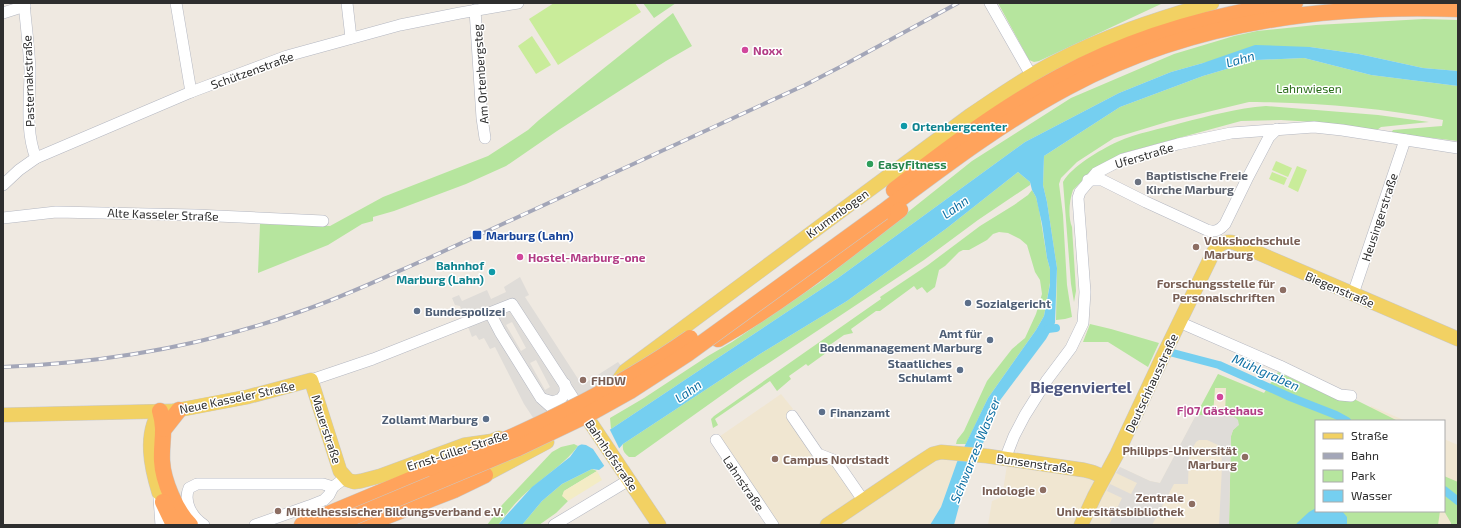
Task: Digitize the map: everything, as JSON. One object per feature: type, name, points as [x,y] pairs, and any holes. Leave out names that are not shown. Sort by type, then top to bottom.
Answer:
[{"type":"highway","points":[[623,391],[754,318],[819,273],[946,150],[1009,107],[1059,76],[1157,34],[1220,17],[1295,3]]},
{"type":"highway","points":[[334,525],[518,448],[580,418],[630,391],[687,354],[984,138],[1041,102],[1087,78],[1164,46],[1241,25],[1316,13],[1391,9],[1458,10]]},
{"type":"highway","points":[[302,525],[513,436],[575,407],[620,383],[882,211]]},
{"type":"highway","points":[[157,432],[179,410]]},
{"type":"highway","points":[[160,412],[157,432],[162,452],[163,470],[172,496],[181,513],[190,525]]},
{"type":"highway","points":[[364,525],[454,490],[485,475]]},
{"type":"highway","points":[[159,493],[174,525]]},
{"type":"main road","name":"Krummbogen","points":[[586,418],[609,395],[625,371],[969,116],[1031,75],[1076,51],[1158,18],[1212,3]]},
{"type":"main road","name":"Biegenstraße","points":[[1219,237],[1458,339]]},
{"type":"main road","name":"Deutschhausstraße","points":[[1081,525],[1120,447],[1179,322],[1213,253],[1218,246],[1219,237]]},
{"type":"main road","name":"Krummbogen","points":[[586,418],[611,403],[623,391],[635,368],[646,355]]},
{"type":"main road","name":"Neue Kasseler Straße","points":[[3,415],[132,411],[160,412],[179,410],[247,397],[311,380]]},
{"type":"main road","name":"Mauerstraße","points":[[311,380],[338,465],[345,478]]},
{"type":"main road","name":"Ernst-Giller-Straße","points":[[345,478],[354,482],[375,478],[472,443],[492,441],[524,428],[561,410],[577,412],[586,418]]},
{"type":"main road","points":[[132,411],[144,423],[157,432],[152,461],[159,493]]},
{"type":"main road","points":[[436,455],[446,457],[478,474],[485,475],[586,418]]},
{"type":"main road","name":"Bahnhofstraße","points":[[586,418],[659,525]]},
{"type":"main road","name":"Bunsenstraße","points":[[863,500],[933,454],[940,452],[987,456],[1084,470],[1104,477]]},
{"type":"main road","points":[[827,525],[863,500]]},
{"type":"street","points":[[176,3],[191,92]]},
{"type":"street","points":[[347,3],[351,38]]},
{"type":"street","name":"Schützenstraße","points":[[3,185],[19,170],[36,158],[191,92],[276,59],[400,25],[478,8],[518,3]]},
{"type":"street","points":[[990,4],[1031,75]]},
{"type":"street","points":[[3,13],[24,5]]},
{"type":"street","name":"Pasternakstraße","points":[[24,5],[30,69],[30,130],[32,149],[36,158]]},
{"type":"street","name":"Am Ortenbergsteg","points":[[478,8],[482,118],[485,138]]},
{"type":"street","name":"Uferstraße","points":[[1005,459],[1014,436],[1025,415],[1047,380],[1071,348],[1083,323],[1085,292],[1078,201],[1080,192],[1088,180],[1096,173],[1123,159],[1216,135],[1257,130],[1314,127],[1458,148]]},
{"type":"street","name":"Deutschhausstraße","points":[[1219,237],[1269,137],[1276,129]]},
{"type":"street","points":[[1257,130],[1264,138],[1265,146]]},
{"type":"street","name":"Heusingerstraße","points":[[1353,294],[1405,140]]},
{"type":"street","points":[[1113,164],[1113,184]]},
{"type":"street","name":"Biegenstraße","points":[[1088,180],[1102,180],[1113,184],[1146,202],[1212,232],[1219,237]]},
{"type":"street","name":"Alte Kasseler Straße","points":[[3,218],[56,212],[195,215],[323,221]]},
{"type":"street","name":"Bahnhofstraße","points":[[461,324],[512,304],[586,418]]},
{"type":"street","points":[[490,313],[500,332],[541,398],[551,407],[561,410]]},
{"type":"street","points":[[1179,322],[1280,366],[1340,395],[1351,396]]},
{"type":"street","name":"Neue Kasseler Straße","points":[[311,380],[373,359],[461,324]]},
{"type":"street","points":[[541,398],[553,402],[561,399],[566,393],[565,384]]},
{"type":"street","points":[[792,416],[818,454],[836,461],[863,500]]},
{"type":"street","name":"Lahnstraße","points":[[716,440],[772,525]]},
{"type":"street","points":[[255,525],[324,500],[329,495],[332,486],[345,478]]},
{"type":"street","points":[[554,525],[627,478]]},
{"type":"street","points":[[204,525],[190,510],[187,502],[189,488],[197,484],[323,484],[332,486]]},
{"type":"street","points":[[159,493],[158,506],[161,525]]},
{"type":"shaded area","points":[[520,277],[529,295],[525,297],[582,385],[618,362],[625,371],[536,422],[524,404],[495,347],[490,349],[484,338],[479,340],[476,335],[472,337],[460,306],[455,305],[452,298],[459,295],[462,301],[487,290],[491,299],[506,292],[504,287]],"holes":[[[512,322],[526,348],[521,351],[506,325]],[[536,360],[550,387],[545,390],[530,363]]]},
{"type":"shaded area","name":"Philipps-Universität Marburg","points":[[1218,374],[1333,420],[1315,420],[1315,512],[1445,512],[1445,439],[1458,445],[1458,525],[988,525],[992,501],[1002,497],[1007,465],[1097,479],[1116,473],[1120,467],[1150,481],[1160,483]]},
{"type":"shaded area","name":"Campus Nordstadt","points":[[781,394],[793,409],[786,417],[815,457],[834,463],[864,503],[937,457],[957,460],[941,507],[930,525],[775,525],[716,439]]},
{"type":"shaded area","points":[[1371,406],[1404,420],[1364,420]]},
{"type":"shaded area","points":[[1196,415],[1225,415],[1238,420],[1239,425],[1233,430],[1231,436],[1229,525],[1219,525],[1222,467],[1221,448],[1207,440],[1199,440],[1196,442],[1189,454],[1188,484],[1174,484],[1152,525],[1109,525],[1122,498],[1107,491],[1110,484],[1131,494],[1137,483],[1116,473],[1120,467],[1150,481],[1160,483]]},
{"type":"green space","points":[[554,3],[635,3],[641,12],[558,65],[529,19]]},
{"type":"green space","points":[[643,3],[676,3],[654,18]]},
{"type":"green space","points":[[998,3],[1167,3],[1161,4],[1034,62],[1029,60]]},
{"type":"green space","points":[[673,13],[692,46],[557,131],[506,166],[466,184],[394,211],[373,217],[373,221],[362,224],[328,245],[258,273],[260,224],[330,226],[383,197],[488,156],[528,130]]},
{"type":"green space","points":[[1424,19],[1458,20],[1458,71],[1423,68],[1359,54],[1310,47],[1203,63],[1171,72],[1119,93],[1025,142],[838,278],[611,429],[610,418],[732,342],[819,283],[972,161],[1071,98],[1174,54],[1234,36],[1257,31],[1316,25]]},
{"type":"green space","points":[[532,36],[551,65],[536,74],[518,46]]},
{"type":"green space","name":"Lahnwiesen","points":[[1304,58],[1371,75],[1458,86],[1458,141],[1391,133],[1393,130],[1442,126],[1443,120],[1397,112],[1350,107],[1257,102],[1249,102],[1170,121],[1114,138],[1077,162],[1061,178],[1059,184],[1063,215],[1067,285],[1072,317],[1056,320],[1057,268],[1043,185],[1044,156],[1120,107],[1203,76],[1257,60]]},
{"type":"green space","points":[[1266,106],[1378,115],[1429,122],[1381,127],[1377,130],[1314,122],[1281,120],[1241,121],[1120,154],[1093,170],[1073,190],[1070,204],[1070,214],[1076,291],[1074,302],[1071,284],[1063,182],[1067,176],[1080,164],[1103,149],[1132,136],[1223,113]]},
{"type":"green space","points":[[1276,161],[1292,168],[1288,177],[1272,170]]},
{"type":"green space","points":[[1297,166],[1307,170],[1298,192],[1288,187]]},
{"type":"green space","points":[[1018,172],[1030,182],[1030,185],[978,220],[924,260],[743,380],[635,457],[629,457],[625,453],[623,450],[623,444],[760,354],[847,301],[947,228]]},
{"type":"green space","points":[[1272,172],[1287,178],[1284,185],[1269,179]]},
{"type":"green space","points":[[1032,190],[1036,197],[1039,209],[1050,269],[1050,283],[1044,316],[1036,330],[988,398],[966,444],[956,444],[957,440],[964,431],[987,381],[1012,349],[1025,338],[1036,314],[1042,294],[1040,280],[1035,272],[1027,245],[1020,239],[1008,233],[999,232],[993,234],[987,240],[969,250],[959,252],[939,270],[935,287],[927,293],[922,287],[917,290],[914,286],[880,311],[876,311],[851,329],[853,333],[844,335],[824,349],[826,353],[808,366],[806,364],[789,376],[791,379],[777,391],[770,381],[715,419],[718,425],[713,428],[711,419],[714,416],[881,299],[880,297],[928,265],[980,226],[1014,205],[1028,195]]},
{"type":"green space","points":[[1090,324],[1159,343],[1148,367],[1108,342],[1083,342]]},
{"type":"green space","points":[[1278,372],[1332,397],[1352,398],[1396,420],[1315,420],[1315,512],[1440,512],[1438,525],[1229,525],[1231,436],[1236,427],[1236,418],[1225,415],[1226,388],[1215,388],[1213,415],[1196,415],[1218,374],[1264,393]]},
{"type":"green space","points":[[574,444],[578,446],[573,452],[524,494],[498,525],[487,525],[502,505],[552,452],[561,447]]},
{"type":"green space","points":[[592,469],[597,471],[564,491],[563,496],[568,501],[556,513],[539,525],[522,525],[542,501],[562,484]]},
{"type":"green space","points":[[1445,476],[1458,482],[1458,525],[1451,525],[1445,512]]},
{"type":"sand","points":[[597,471],[602,480],[568,501],[562,496],[564,491]]},
{"type":"water","points":[[1255,45],[1310,47],[1359,54],[1423,68],[1458,71],[1458,86],[1371,75],[1304,58],[1257,60],[1203,76],[1120,107],[1044,156],[1043,185],[1057,268],[1055,323],[1046,339],[998,403],[992,423],[974,463],[962,495],[954,525],[930,525],[941,507],[957,462],[988,398],[1036,330],[1044,316],[1050,284],[1050,269],[1036,197],[1030,182],[1018,172],[947,228],[847,301],[760,354],[623,444],[599,470],[592,469],[562,484],[542,501],[522,525],[498,525],[532,487],[570,457],[578,446],[611,429],[838,278],[1025,142],[1119,93],[1171,72],[1203,63]]},
{"type":"water","points":[[1315,509],[1315,512],[1343,512],[1347,517],[1347,525],[1296,525],[1309,512]]},
{"type":"pier","points":[[609,428],[620,450],[605,467],[593,449],[586,445],[579,444]]},
{"type":"waterway","name":"Mühlgraben","points":[[1048,329],[1056,328]]},
{"type":"waterway","name":"Mühlgraben","points":[[1173,353],[1219,365],[1345,420]]},
{"type":"waterway","name":"Mühlgraben","points":[[1445,491],[1458,501]]},
{"type":"railway","points":[[3,367],[78,362],[153,351],[227,334],[263,324],[316,306],[431,257],[805,85],[958,3]]},
{"type":"place","name":"Noxx","points":[[745,50]]},
{"type":"place","name":"Ortenbergcenter","points":[[904,126]]},
{"type":"place","name":"EasyFitness","points":[[870,164]]},
{"type":"place","name":"Baptistische Freie Kirche Marburg","points":[[1138,182]]},
{"type":"place","name":"Marburg (Lahn)","points":[[477,235]]},
{"type":"place","name":"Volkshochschule Marburg","points":[[1196,247]]},
{"type":"place","name":"Hostel-Marburg-one","points":[[520,257]]},
{"type":"place","name":"Bahnhof Marburg (Lahn)","points":[[492,272]]},
{"type":"place","name":"Forschungsstelle für Personalschriften","points":[[1283,290]]},
{"type":"place","name":"Sozialgericht","points":[[968,303]]},
{"type":"place","name":"Bundespolizei","points":[[417,311]]},
{"type":"place","name":"Amt für Bodenmanagement Marburg","points":[[990,340]]},
{"type":"place","name":"Staatliches Schulamt","points":[[960,370]]},
{"type":"place","name":"FHDW","points":[[583,380]]},
{"type":"place","name":"F|07 Gästehaus","points":[[1220,397]]},
{"type":"place","name":"Finanzamt","points":[[822,412]]},
{"type":"place","name":"Zollamt Marburg","points":[[486,419]]},
{"type":"place","name":"Philipps-Universität Marburg","points":[[1245,457]]},
{"type":"place","name":"Campus Nordstadt","points":[[775,459]]},
{"type":"place","name":"Indologie","points":[[1043,490]]},
{"type":"place","name":"Zentrale Universitätsbibliothek","points":[[1192,504]]},
{"type":"place","name":"Mittelhessischer Bildungsverband e.V.","points":[[278,511]]},
{"type":"district","name":"Biegenviertel","points":[[1081,386]]},
{"type":"water label","name":"Lahn","points":[[1240,59]]},
{"type":"water label","name":"Lahn","points":[[955,207]]},
{"type":"water label","name":"Lahn","points":[[688,391]]},
{"type":"water label","name":"Schwarzes Wasser","points":[[975,450]]}]
